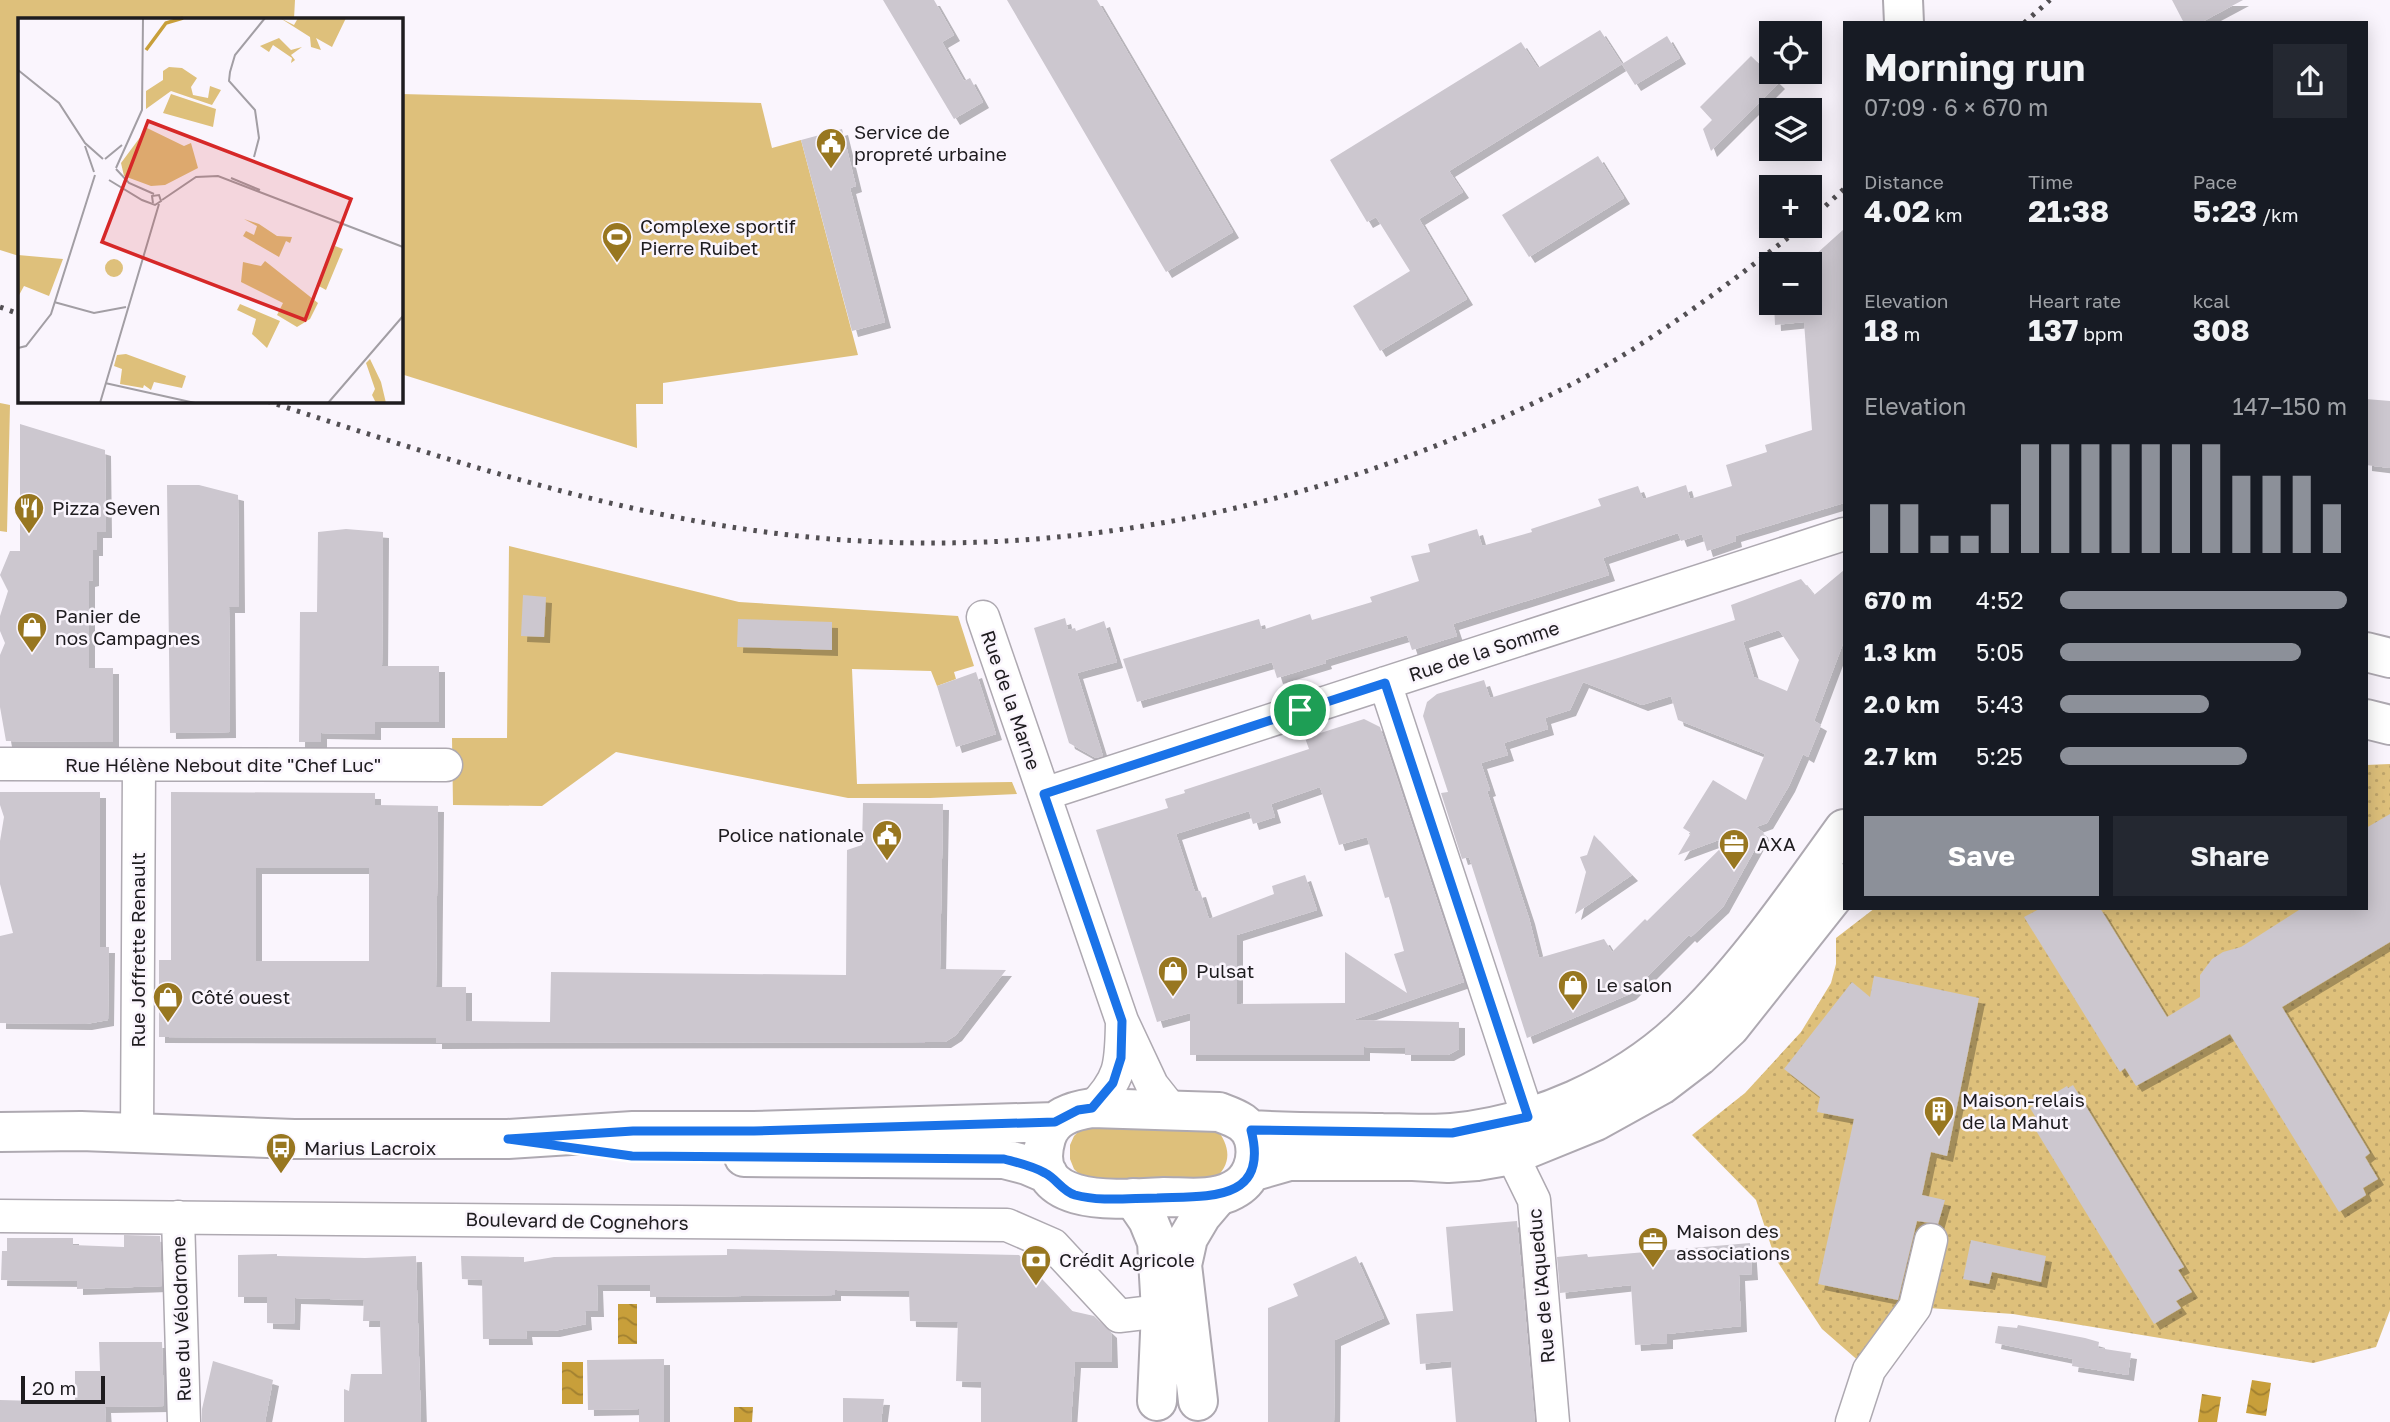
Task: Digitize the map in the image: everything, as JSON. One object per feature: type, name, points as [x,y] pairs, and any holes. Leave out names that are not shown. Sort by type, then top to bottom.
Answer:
[{"type":"main road","points":[[1903,0],[1904,21]]},
{"type":"main road","points":[[2368,652],[2390,658]]},
{"type":"main road","points":[[2368,720],[2390,726]]},
{"type":"main road","points":[[1251,1130],[1452,1133],[1528,1117],[1557,1107],[1616,1078],[1680,1032],[1734,973],[1843,830]]},
{"type":"main road","points":[[1251,1172],[1289,1161],[1477,1161],[1512,1155],[1567,1135],[1661,1085],[1699,1056],[1730,1027],[1758,995],[1843,884]]},
{"type":"main road","points":[[0,1132],[81,1131],[294,1139],[508,1139],[633,1131],[754,1131],[1055,1122],[1078,1110],[1092,1108],[1219,1112],[1243,1122],[1251,1130],[1255,1145],[1251,1172],[1238,1187],[1218,1196],[1133,1198],[1073,1195],[1060,1188],[1048,1174],[1027,1164],[1004,1159],[632,1156],[508,1139]]},
{"type":"main road","points":[[1048,1174],[1043,1156],[1046,1136],[1055,1122]]},
{"type":"main road","points":[[0,1158],[223,1157],[294,1139]]},
{"type":"main road","points":[[1207,1411],[1182,1265],[1188,1238],[1218,1196]]},
{"type":"main road","points":[[1133,1198],[1148,1220],[1157,1242],[1161,1311],[1148,1411]]},
{"type":"main road","points":[[1148,1411],[1177,1395],[1207,1411]]},
{"type":"street","name":"Rue de la Somme","points":[[1044,794],[1843,534]]},
{"type":"street","name":"Rue de la Marne","points":[[983,617],[1122,1021],[1152,1085],[1171,1110]]},
{"type":"street","points":[[1385,683],[1528,1117]]},
{"type":"street","name":"Rue Hélène Nebout dite \"Chef Luc\"","points":[[0,764],[446,765]]},
{"type":"street","name":"Rue Joffrette Renault","points":[[137,1134],[139,766]]},
{"type":"street","name":"Rue de la Marne","points":[[1092,1108],[1106,1094],[1118,1071],[1122,1021]]},
{"type":"street","name":"Rue de l'Aqueduc","points":[[1512,1155],[1534,1199],[1553,1422]]},
{"type":"street","name":"Boulevard de Cognehors","points":[[0,1216],[1007,1225],[1053,1245],[1119,1316],[1161,1311]]},
{"type":"street","name":"Rue du Vélodrome","points":[[178,1217],[184,1422]]},
{"type":"street","points":[[1852,1422],[1868,1370],[1915,1307],[1931,1240]]},
{"type":"shaded area","points":[[0,0],[295,0],[294,18],[18,18],[18,256],[0,250]]},
{"type":"shaded area","name":"Complexe sportif Pierre Ruibet","points":[[402,94],[761,103],[772,148],[801,140],[858,355],[663,383],[663,404],[636,404],[637,448],[402,374]]},
{"type":"shaded area","points":[[0,403],[10,405],[7,532],[0,531]]},
{"type":"shaded area","points":[[509,546],[739,602],[958,616],[974,666],[954,672],[956,679],[937,686],[931,671],[852,669],[857,784],[1012,782],[1017,794],[848,798],[616,752],[542,806],[453,805],[452,738],[507,738]]},
{"type":"shaded area","points":[[2390,764],[2390,1310],[2376,1347],[2313,1363],[2013,1314],[1915,1307],[1869,1370],[1822,1329],[1775,1258],[1756,1200],[1692,1135],[1745,1093],[1801,1032],[1831,983],[1836,964],[1836,938],[1872,910],[2368,910],[2368,765]]},
{"type":"shaded area","points":[[1083,1127],[1215,1127],[1227,1148],[1226,1162],[1212,1181],[1102,1185],[1082,1177],[1074,1169],[1070,1159],[1070,1145]]},
{"type":"water","points":[[618,1304],[637,1304],[637,1344],[618,1344]]},
{"type":"water","points":[[562,1362],[583,1362],[583,1404],[562,1404]]},
{"type":"water","points":[[2252,1380],[2271,1383],[2266,1416],[2246,1413]]},
{"type":"water","points":[[2202,1394],[2221,1397],[2217,1422],[2198,1422]]},
{"type":"water","points":[[734,1407],[753,1407],[752,1422],[734,1422]]},
{"type":"building","points":[[883,0],[934,0],[954,35],[942,42],[964,81],[970,78],[983,102],[954,119]]},
{"type":"building","points":[[1007,0],[1097,0],[1233,232],[1166,272]]},
{"type":"building","points":[[2172,0],[2243,0],[2204,21],[2183,21]]},
{"type":"building","points":[[1600,30],[1622,64],[1449,171],[1463,192],[1419,219],[1467,299],[1380,351],[1353,306],[1410,271],[1376,217],[1367,222],[1330,160],[1521,42],[1538,68]]},
{"type":"building","points":[[1667,36],[1680,58],[1635,85],[1622,64]]},
{"type":"building","points":[[1751,56],[1759,64],[1759,84],[1778,84],[1764,98],[1759,98],[1759,103],[1711,151],[1703,129],[1712,120],[1700,107]]},
{"type":"building","points":[[842,129],[856,186],[850,188],[885,322],[852,331],[801,140]]},
{"type":"building","points":[[1598,156],[1624,198],[1529,257],[1502,215]]},
{"type":"building","points":[[1843,230],[1843,503],[1735,536],[1736,541],[1707,551],[1702,534],[1681,541],[1678,533],[1603,558],[1609,575],[1453,624],[1457,636],[1412,650],[1407,635],[1277,678],[1272,662],[1137,702],[1123,659],[1259,619],[1262,630],[1310,614],[1312,620],[1372,602],[1370,597],[1419,581],[1411,556],[1430,552],[1428,544],[1477,529],[1482,546],[1532,532],[1531,529],[1601,506],[1598,499],[1638,486],[1643,499],[1686,485],[1690,499],[1732,486],[1726,465],[1767,452],[1765,445],[1812,430],[1804,322],[1775,325],[1775,315],[1822,315],[1822,252],[1818,252]]},
{"type":"building","points":[[2368,399],[2390,401],[2390,468],[2368,465]]},
{"type":"building","points":[[20,424],[105,450],[106,532],[97,532],[97,550],[93,550],[93,580],[89,581],[89,668],[113,668],[113,742],[6,741],[0,707],[0,655],[5,643],[0,631],[0,616],[8,591],[0,575],[10,551],[20,551]]},
{"type":"building","points":[[167,485],[199,485],[238,495],[239,607],[229,607],[230,732],[170,733]]},
{"type":"building","points":[[346,529],[383,532],[382,666],[439,666],[439,722],[375,722],[375,734],[321,733],[321,742],[299,742],[300,612],[317,612],[318,532]]},
{"type":"building","points":[[1843,571],[1843,644],[1814,721],[1821,725],[1808,757],[1803,754],[1789,786],[1767,823],[1756,827],[1764,833],[1723,907],[1691,937],[1689,935],[1630,994],[1527,1038],[1469,857],[1462,859],[1441,793],[1448,792],[1423,716],[1427,702],[1437,694],[1484,680],[1490,698],[1735,620],[1731,605],[1801,579],[1814,595]],"holes":[[[1779,630],[1799,660],[1787,691],[1754,677],[1743,642]],[[1583,682],[1642,705],[1671,696],[1678,720],[1765,754],[1746,800],[1713,780],[1683,828],[1691,833],[1678,855],[1735,834],[1612,952],[1604,939],[1539,958],[1529,918],[1487,791],[1490,790],[1481,763],[1508,755],[1504,743],[1548,729],[1545,718],[1570,710]]]},
{"type":"building","points":[[523,595],[546,597],[544,637],[521,636]]},
{"type":"building","points":[[1065,618],[1068,630],[1075,628],[1076,631],[1104,621],[1117,662],[1077,673],[1103,756],[1096,758],[1069,743],[1034,628]]},
{"type":"building","points":[[738,619],[832,622],[832,650],[737,647]]},
{"type":"building","points":[[976,672],[996,734],[956,747],[937,686]]},
{"type":"building","points":[[1364,719],[1380,727],[1464,982],[1353,1020],[1459,1022],[1459,1049],[1448,1055],[1405,1055],[1405,1048],[1364,1047],[1364,1055],[1190,1055],[1190,1013],[1157,1022],[1096,830],[1168,808],[1165,799],[1185,793],[1184,790],[1309,749],[1305,738]],"holes":[[[1320,787],[1339,845],[1367,837],[1385,898],[1389,897],[1404,951],[1394,954],[1407,993],[1345,952],[1345,1003],[1237,1004],[1237,935],[1317,910],[1305,875],[1272,886],[1274,894],[1209,919],[1200,891],[1195,892],[1176,834],[1249,811],[1253,824],[1275,817],[1271,804]]]},
{"type":"building","points":[[0,792],[100,792],[100,947],[109,947],[108,1020],[86,1024],[0,1023],[0,936],[13,933],[0,884],[0,841],[4,817]]},
{"type":"building","points":[[171,792],[375,793],[375,805],[438,806],[436,987],[466,987],[466,1021],[550,1022],[551,972],[846,975],[847,850],[862,845],[863,803],[943,804],[940,969],[1006,970],[956,1035],[945,1042],[436,1043],[436,1038],[159,1037],[159,960],[171,960]],"holes":[[[256,868],[369,868],[369,961],[256,961]]]},
{"type":"building","points":[[2390,814],[2390,942],[2282,1007],[2370,1153],[2365,1157],[2378,1179],[2363,1188],[2366,1195],[2339,1212],[2230,1034],[2136,1086],[2125,1068],[2120,1072],[2024,917],[2037,910],[2101,910],[2167,1017],[2200,997],[2200,975],[2212,959],[2223,952],[2241,947],[2299,910],[2368,910],[2368,827]]},
{"type":"building","points":[[1594,835],[1632,875],[1575,914],[1586,872],[1580,857],[1587,855]]},
{"type":"building","name":"Maison-relais de la Mahut","points":[[1874,976],[1979,998],[1947,1156],[1931,1152],[1922,1195],[1945,1200],[1938,1224],[1917,1221],[1898,1300],[1818,1284],[1854,1119],[1817,1112],[1820,1097],[1784,1069],[1852,982],[1870,997]]},
{"type":"building","points":[[2073,1085],[2184,1267],[2178,1270],[2192,1292],[2176,1301],[2181,1308],[2154,1324],[2032,1124],[2038,1121],[2030,1108]]},
{"type":"building","points":[[1517,1221],[1535,1422],[1456,1422],[1451,1361],[1420,1364],[1416,1314],[1453,1311],[1446,1227]]},
{"type":"building","points":[[124,1235],[160,1236],[162,1286],[77,1289],[77,1281],[1,1280],[2,1251],[7,1251],[7,1238],[73,1238],[73,1245],[124,1247]]},
{"type":"building","points":[[1971,1240],[2046,1256],[2041,1282],[1992,1272],[1989,1284],[1963,1279]]},
{"type":"building","points":[[1750,1243],[1752,1274],[1739,1275],[1741,1326],[1667,1334],[1667,1343],[1635,1345],[1631,1285],[1560,1293],[1557,1257],[1587,1254],[1588,1257]]},
{"type":"building","points":[[727,1249],[1019,1255],[1072,1311],[1094,1316],[1111,1332],[1112,1362],[1075,1362],[1071,1422],[981,1422],[981,1382],[956,1381],[958,1322],[910,1321],[909,1291],[835,1290],[835,1295],[650,1297],[650,1285],[597,1285],[598,1311],[585,1311],[586,1324],[554,1331],[526,1331],[527,1339],[483,1339],[482,1280],[462,1279],[461,1256],[524,1257],[524,1262],[554,1257],[727,1255]]},
{"type":"building","points":[[238,1255],[365,1258],[416,1256],[421,1422],[344,1422],[344,1389],[349,1391],[351,1374],[382,1374],[380,1321],[363,1321],[364,1300],[295,1298],[294,1324],[267,1323],[267,1297],[238,1297]]},
{"type":"building","points":[[1356,1256],[1384,1318],[1335,1340],[1334,1422],[1268,1422],[1268,1308],[1298,1296],[1293,1284]]},
{"type":"building","points":[[2018,1325],[2085,1338],[2099,1342],[2098,1348],[2131,1353],[2128,1375],[2072,1366],[2073,1359],[1995,1343],[1998,1326],[2017,1328]]},
{"type":"building","points":[[99,1342],[162,1342],[164,1406],[105,1407],[106,1422],[0,1422],[0,1400],[75,1402],[75,1371],[100,1371]]},
{"type":"building","points":[[664,1359],[664,1422],[639,1422],[639,1409],[588,1410],[587,1360]]},
{"type":"building","points":[[213,1361],[273,1380],[265,1422],[202,1422],[202,1409]]},
{"type":"building","points":[[843,1398],[884,1399],[881,1422],[843,1422]]},
{"type":"railway","points":[[2026,21],[2050,0]]},
{"type":"railway","points":[[1822,209],[1843,190]]},
{"type":"railway","points":[[270,402],[517,479],[644,511],[708,523],[773,533],[876,542],[980,542],[1083,534],[1185,519],[1285,496],[1384,465],[1481,427],[1574,383],[1634,348],[1720,289],[1787,238]]},
{"type":"railway","points":[[0,307],[18,314]]},
{"type":"place","name":"Service de propreté urbaine","points":[[831,170]]},
{"type":"place","name":"Complexe sportif Pierre Ruibet","points":[[617,264]]},
{"type":"place","name":"Pizza Seven","points":[[29,535]]},
{"type":"place","name":"Panier de nos Campagnes","points":[[32,654]]},
{"type":"place","name":"Police nationale","points":[[887,862]]},
{"type":"place","name":"AXA","points":[[1734,871]]},
{"type":"place","name":"Pulsat","points":[[1173,998]]},
{"type":"place","name":"Le salon","points":[[1573,1012]]},
{"type":"place","name":"Côté ouest","points":[[168,1024]]},
{"type":"place","name":"Maison-relais de la Mahut","points":[[1939,1138]]},
{"type":"place","name":"Marius Lacroix","points":[[281,1175]]},
{"type":"place","name":"Maison des associations","points":[[1653,1269]]},
{"type":"place","name":"Crédit Agricole","points":[[1036,1287]]},
{"type":"route","points":[[1385,683],[1528,1117],[1452,1133],[1251,1130],[1255,1160],[1244,1182],[1232,1191],[1218,1196],[1133,1198],[1073,1195],[1060,1188],[1048,1174],[1027,1164],[1004,1159],[632,1156],[508,1139],[633,1131],[754,1131],[1055,1122],[1078,1110],[1092,1108],[1106,1094],[1118,1071],[1122,1021],[1044,794],[1300,710],[1385,683]]}]
